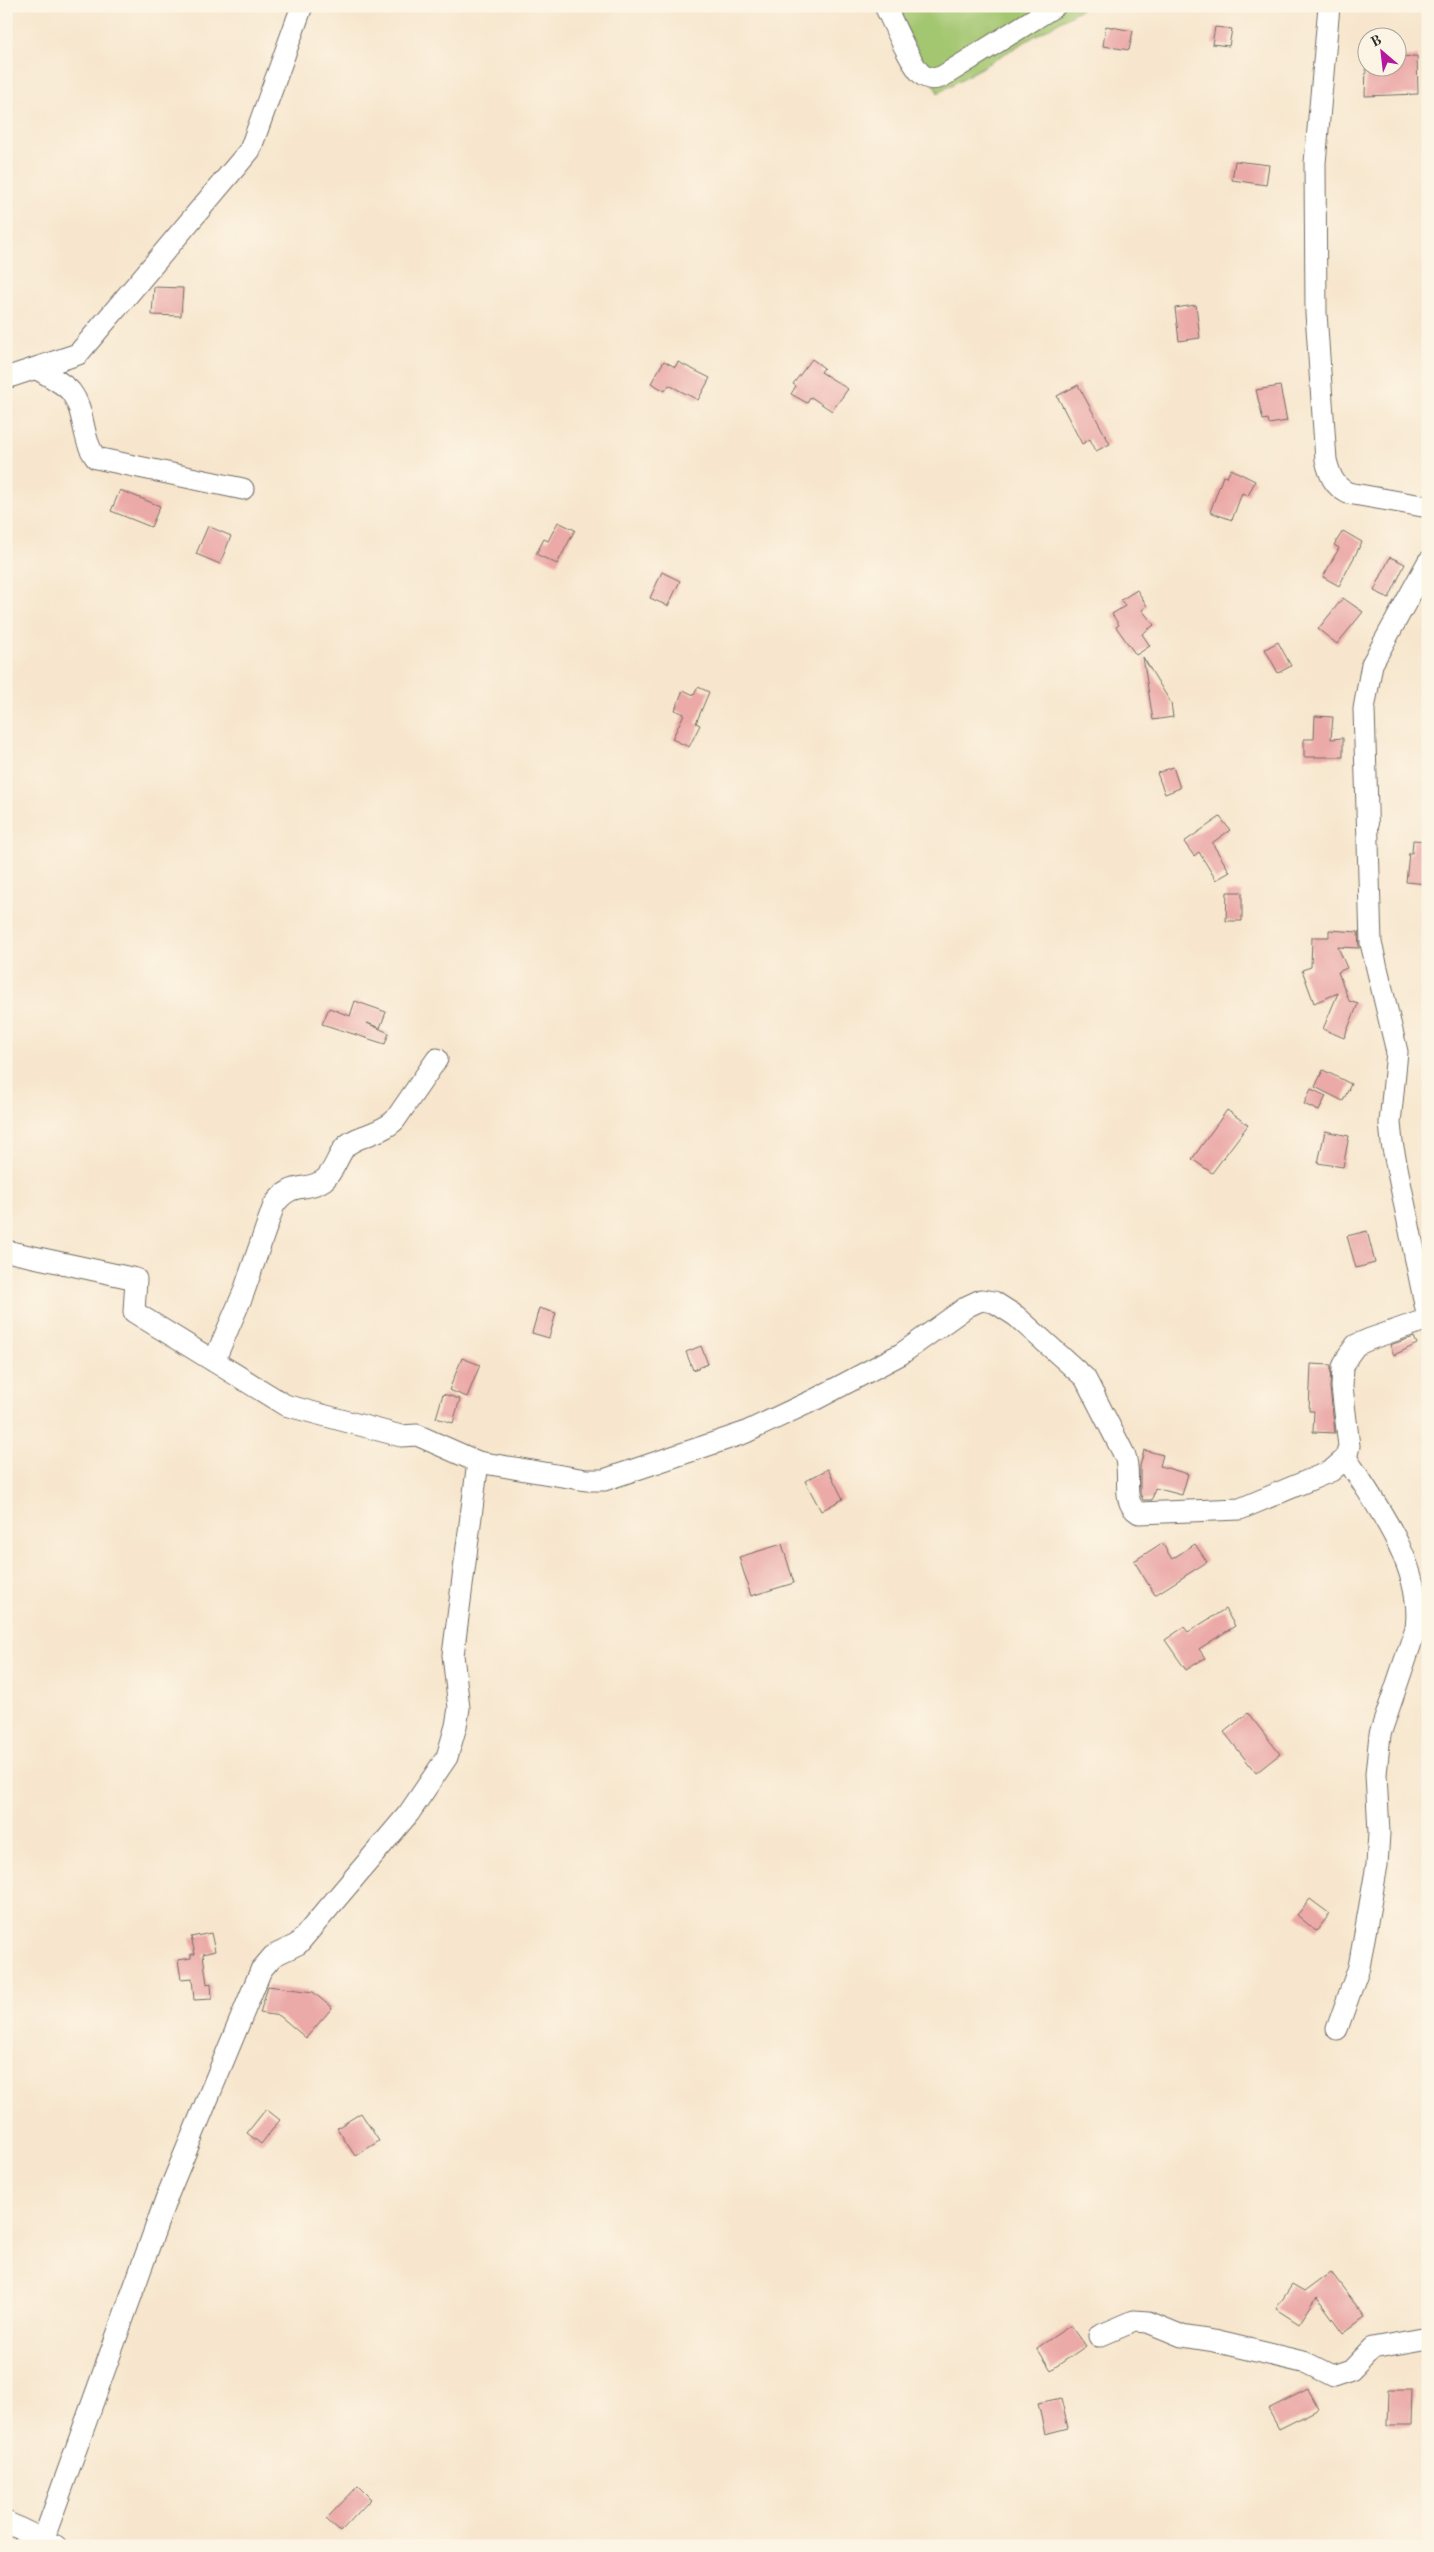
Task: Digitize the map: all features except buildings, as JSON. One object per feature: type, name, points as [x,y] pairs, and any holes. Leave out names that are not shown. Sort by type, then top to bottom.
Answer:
[{"type":"street","points":[[6,378],[78,354],[250,150],[302,6]]},
{"type":"street","points":[[885,6],[913,62],[923,76],[934,80],[1055,6]]},
{"type":"street","points":[[1329,6],[1315,163],[1316,313],[1326,460],[1330,476],[1338,488],[1348,493],[1428,507]]},
{"type":"street","points":[[36,368],[71,392],[80,410],[87,442],[96,458],[243,488]]},
{"type":"street","points":[[6,1251],[136,1279],[134,1312],[285,1406],[401,1436],[417,1435],[478,1462],[586,1480],[604,1480],[622,1475],[744,1433],[816,1399],[901,1354],[968,1306],[981,1300],[994,1302],[1016,1316],[1085,1378],[1126,1456],[1129,1466],[1129,1503],[1132,1509],[1139,1513],[1240,1509],[1331,1471],[1346,1458],[1349,1446],[1342,1387],[1343,1367],[1348,1356],[1356,1345],[1428,1319],[1392,1143],[1390,1124],[1397,1052],[1371,944],[1364,709],[1372,664],[1428,562]]},
{"type":"street","points":[[214,1361],[243,1294],[274,1205],[281,1195],[291,1189],[317,1184],[326,1179],[345,1148],[355,1140],[387,1128],[395,1120],[437,1058]]},
{"type":"street","points":[[1337,2029],[1359,1967],[1377,1865],[1380,1833],[1375,1788],[1380,1734],[1416,1628],[1423,1614],[1403,1552],[1385,1518],[1346,1458]]},
{"type":"street","points":[[6,2522],[47,2544],[166,2199],[261,1970],[273,1956],[298,1944],[408,1813],[447,1757],[456,1726],[458,1708],[453,1655],[478,1462]]},
{"type":"street","points":[[1099,2336],[1134,2321],[1148,2322],[1182,2336],[1214,2341],[1306,2363],[1333,2376],[1351,2370],[1372,2348],[1428,2338]]},
{"type":"green space","points":[[895,6],[1086,6],[938,93]]}]
